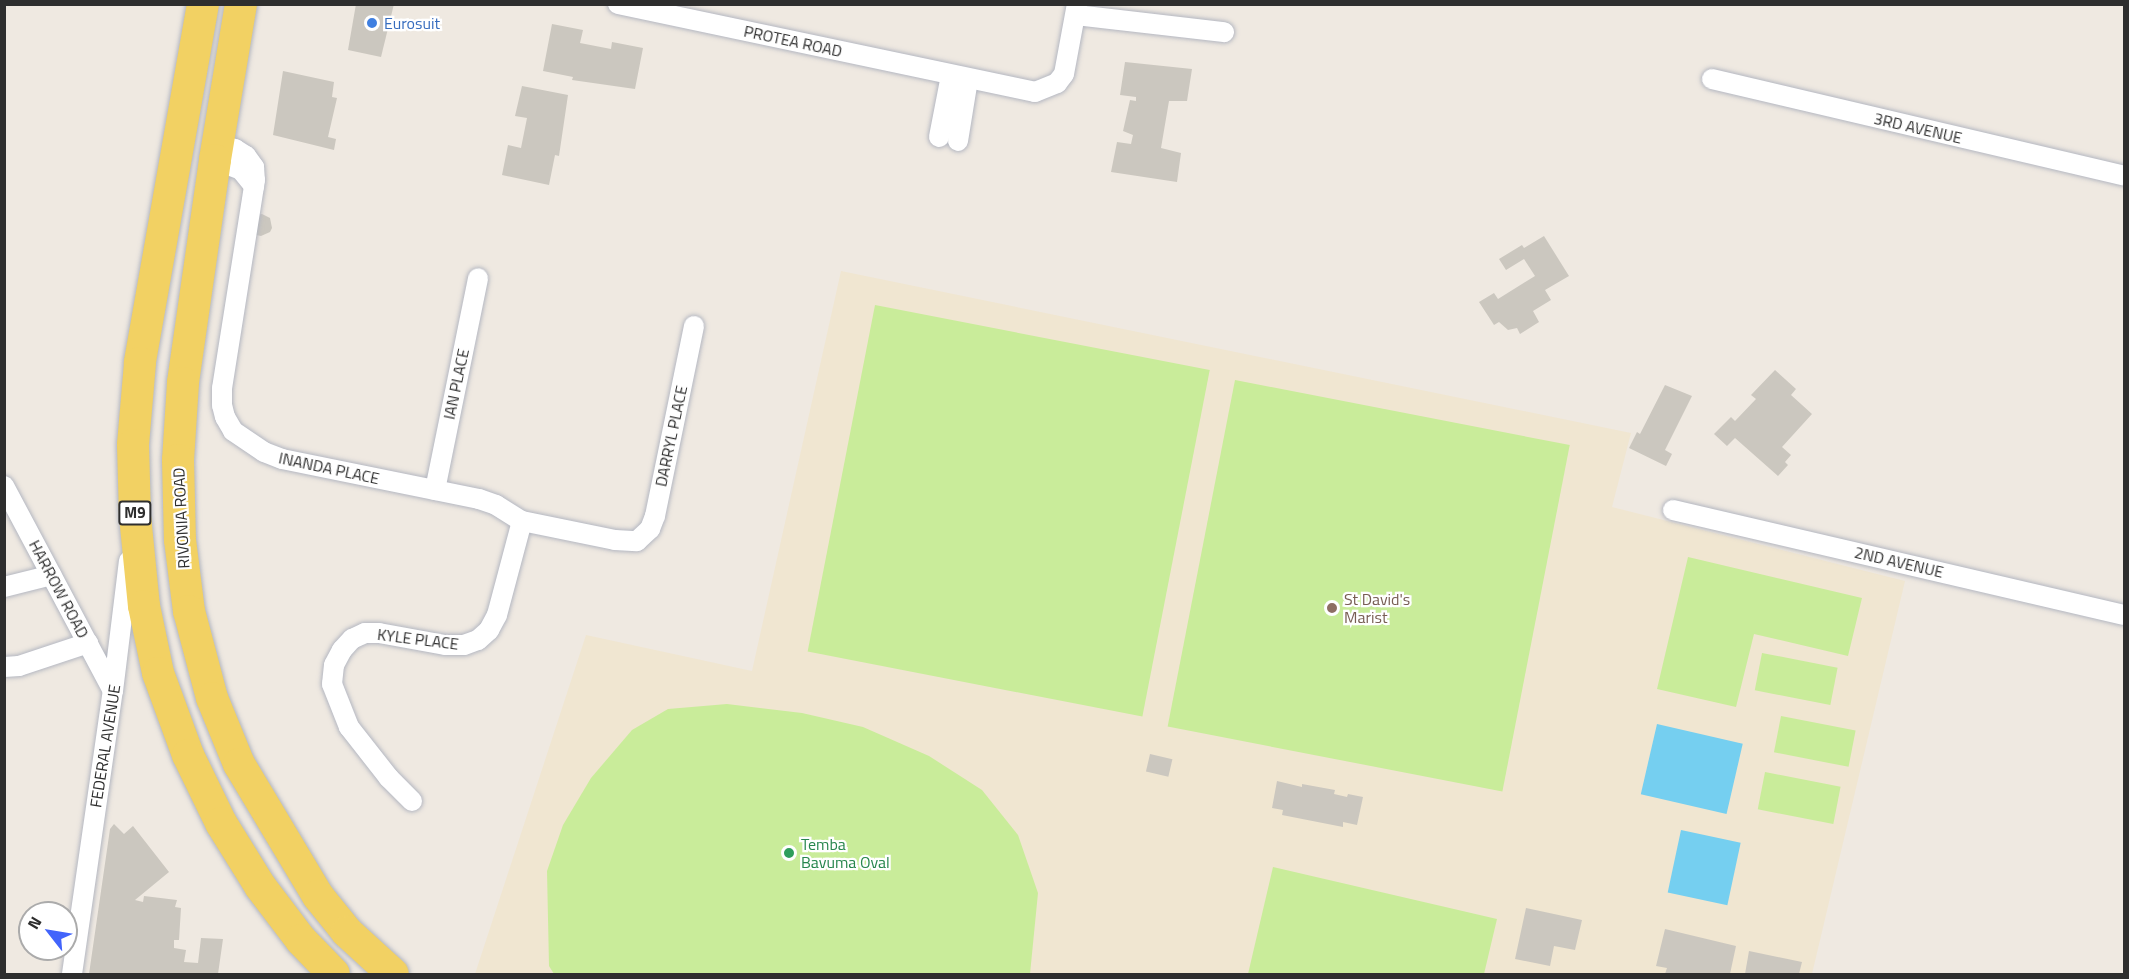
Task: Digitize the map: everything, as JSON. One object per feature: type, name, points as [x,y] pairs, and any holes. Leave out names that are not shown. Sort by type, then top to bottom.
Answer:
[{"type":"main road","name":"M9","points":[[202,4],[140,363],[133,445],[135,516],[144,606],[158,673],[188,755],[239,855],[302,940],[334,975]]},
{"type":"main road","name":"RIVONIA ROAD","points":[[241,9],[216,152],[183,383],[178,460],[180,540],[189,611],[212,698],[244,775],[318,896],[347,932],[393,975]]},
{"type":"street","name":"PROTEA ROAD","points":[[618,4],[680,11],[1023,92],[1046,89],[1057,83],[1064,74],[1077,10]]},
{"type":"street","points":[[1077,10],[1224,32]]},
{"type":"street","points":[[959,77],[952,133],[959,77]]},
{"type":"street","name":"3RD AVENUE","points":[[1712,79],[2124,176]]},
{"type":"street","name":"INANDA PLACE","points":[[216,152],[235,149],[246,156],[254,167],[254,186],[222,388],[225,417],[233,431],[255,448],[282,459],[435,490],[496,505],[522,521],[615,540],[637,541]]},
{"type":"street","name":"IAN PLACE","points":[[435,490],[478,278]]},
{"type":"street","name":"DARRYL PLACE","points":[[637,541],[650,529],[655,516],[694,326]]},
{"type":"street","name":"HARROW ROAD","points":[[4,486],[113,692]]},
{"type":"street","name":"2ND AVENUE","points":[[1673,510],[2124,615]]},
{"type":"street","name":"FEDERAL AVENUE","points":[[72,975],[101,762],[113,692],[135,516]]},
{"type":"street","name":"KYLE PLACE","points":[[412,801],[377,764],[349,728],[332,684],[334,665],[342,650],[352,639],[365,633],[379,633],[445,645],[464,645],[478,640],[489,630],[497,615],[522,521]]},
{"type":"street","points":[[4,587],[52,575]]},
{"type":"street","points":[[4,667],[19,666],[88,643]]},
{"type":"shaded area","name":"St David's Marist","points":[[841,271],[1631,433],[1612,507],[1905,581],[1812,974],[475,974],[586,635],[752,671]]},
{"type":"green space","points":[[875,305],[1210,370],[1142,717],[808,652]]},
{"type":"green space","points":[[1235,380],[1570,445],[1502,792],[1168,727]]},
{"type":"green space","points":[[1688,557],[1862,598],[1848,656],[1754,634],[1736,707],[1657,689]]},
{"type":"green space","points":[[1762,653],[1838,668],[1830,705],[1755,690]]},
{"type":"green space","name":"Temba Bavuma Oval","points":[[727,704],[802,713],[863,727],[929,756],[982,790],[1018,835],[1038,893],[1030,974],[554,974],[549,966],[547,871],[563,825],[591,778],[632,730],[668,709]]},
{"type":"green space","points":[[1781,716],[1856,731],[1849,767],[1774,752]]},
{"type":"green space","points":[[1765,772],[1841,787],[1833,824],[1758,809]]},
{"type":"green space","points":[[1273,867],[1497,919],[1484,974],[1248,974]]},
{"type":"water","points":[[1657,724],[1743,744],[1727,814],[1641,794]]},
{"type":"water","points":[[1681,830],[1741,843],[1727,905],[1668,893]]},
{"type":"building","points":[[356,4],[394,4],[381,57],[348,50]]},
{"type":"building","points":[[552,24],[583,30],[580,43],[611,49],[612,42],[643,48],[635,89],[572,80],[573,77],[543,71]]},
{"type":"building","points":[[1125,62],[1192,69],[1187,101],[1169,101],[1161,148],[1181,153],[1177,182],[1111,172],[1117,142],[1131,144],[1133,135],[1123,131],[1130,100],[1136,101],[1136,97],[1120,95]]},
{"type":"building","points":[[283,71],[334,82],[332,97],[337,98],[328,137],[336,139],[334,150],[273,135]]},
{"type":"building","points":[[522,86],[568,95],[559,156],[555,155],[549,185],[502,175],[508,145],[521,148],[527,118],[515,116]]},
{"type":"building","points":[[262,214],[270,218],[272,228],[270,232],[261,236],[256,235],[257,215]]},
{"type":"building","points":[[1544,236],[1569,276],[1545,290],[1551,300],[1533,311],[1539,322],[1520,334],[1517,328],[1508,330],[1499,322],[1494,325],[1479,302],[1494,293],[1498,299],[1535,276],[1524,259],[1506,270],[1499,259],[1522,245],[1524,248]]},
{"type":"building","points":[[1775,370],[1796,389],[1791,395],[1812,414],[1782,447],[1791,455],[1785,462],[1788,465],[1778,476],[1735,438],[1727,446],[1714,434],[1731,417],[1735,421],[1756,399],[1751,395]]},
{"type":"building","points":[[1665,385],[1692,396],[1665,450],[1672,454],[1666,466],[1629,448],[1637,432],[1640,434]]},
{"type":"building","points":[[1150,754],[1172,759],[1168,777],[1146,772]]},
{"type":"building","points":[[1277,781],[1302,787],[1302,784],[1335,790],[1334,794],[1347,797],[1348,794],[1363,797],[1357,825],[1343,822],[1343,827],[1282,815],[1283,810],[1272,808]]},
{"type":"building","points":[[114,824],[124,834],[133,826],[169,872],[135,900],[143,902],[144,896],[177,900],[175,907],[181,908],[179,940],[174,940],[174,948],[186,950],[184,962],[198,963],[201,938],[223,939],[218,974],[89,974],[110,829]]},
{"type":"building","points":[[1526,908],[1582,920],[1575,950],[1554,946],[1550,966],[1515,959]]},
{"type":"building","points":[[1665,929],[1736,946],[1730,974],[1665,974],[1667,968],[1656,966]]},
{"type":"building","points":[[1749,951],[1802,962],[1799,974],[1745,974]]},
{"type":"place","name":"Eurosuit","points":[[372,23]]},
{"type":"place","name":"St David's Marist","points":[[1332,608]]},
{"type":"place","name":"Temba Bavuma Oval","points":[[789,853]]}]
